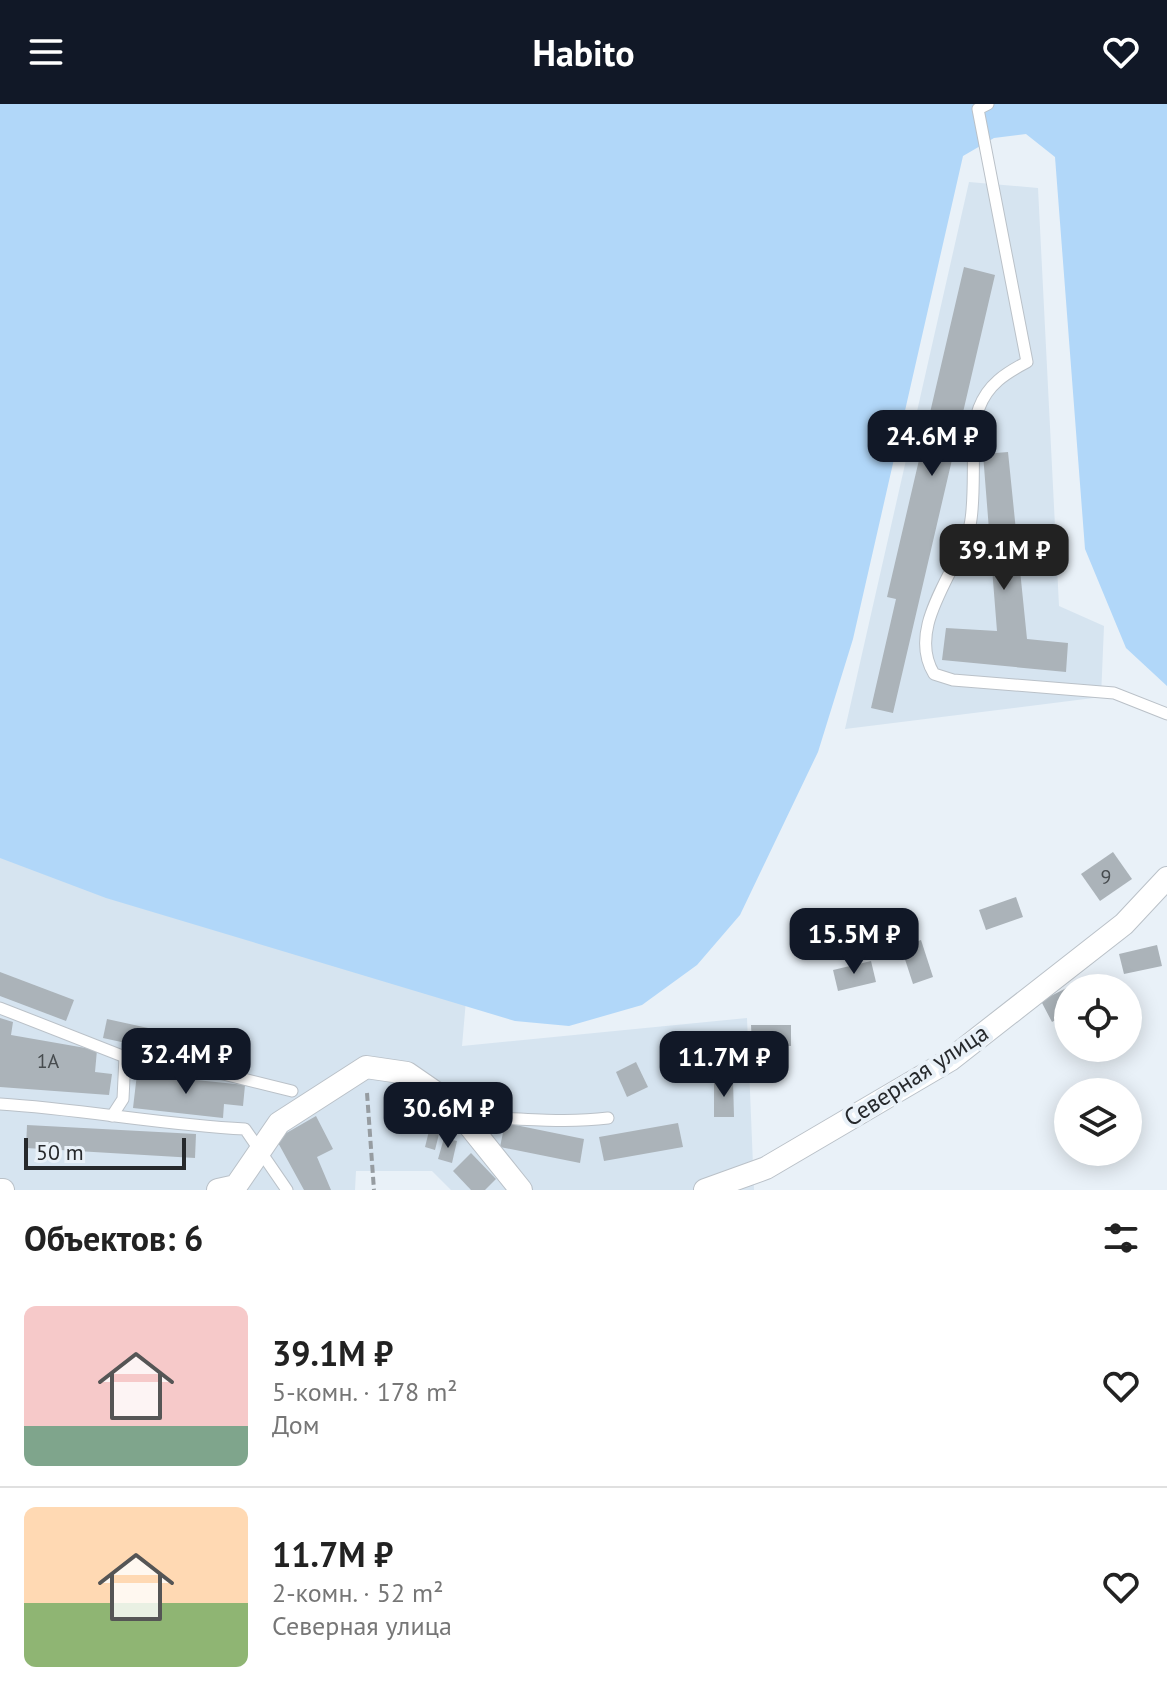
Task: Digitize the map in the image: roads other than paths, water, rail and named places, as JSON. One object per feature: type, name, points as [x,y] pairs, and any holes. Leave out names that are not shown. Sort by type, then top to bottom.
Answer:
[{"type":"street","name":"Северная улица","points":[[705,1190],[766,1168],[950,1060],[1124,924],[1167,878]]},
{"type":"street","points":[[218,1190],[236,1186],[279,1123],[366,1067],[407,1073],[452,1104],[455,1117],[521,1190]]},
{"type":"lane","points":[[988,104],[978,109],[1027,362],[1000,376],[979,408],[970,523],[960,555],[931,610],[926,662],[934,674],[953,680],[1114,693],[1167,714]]},
{"type":"lane","points":[[0,1008],[125,1057],[211,1071],[292,1091]]},
{"type":"lane","points":[[112,1116],[123,1099],[125,1057]]},
{"type":"lane","points":[[0,1104],[185,1126],[245,1129],[287,1190]]},
{"type":"lane","points":[[455,1117],[536,1117],[571,1123],[608,1118]]}]
